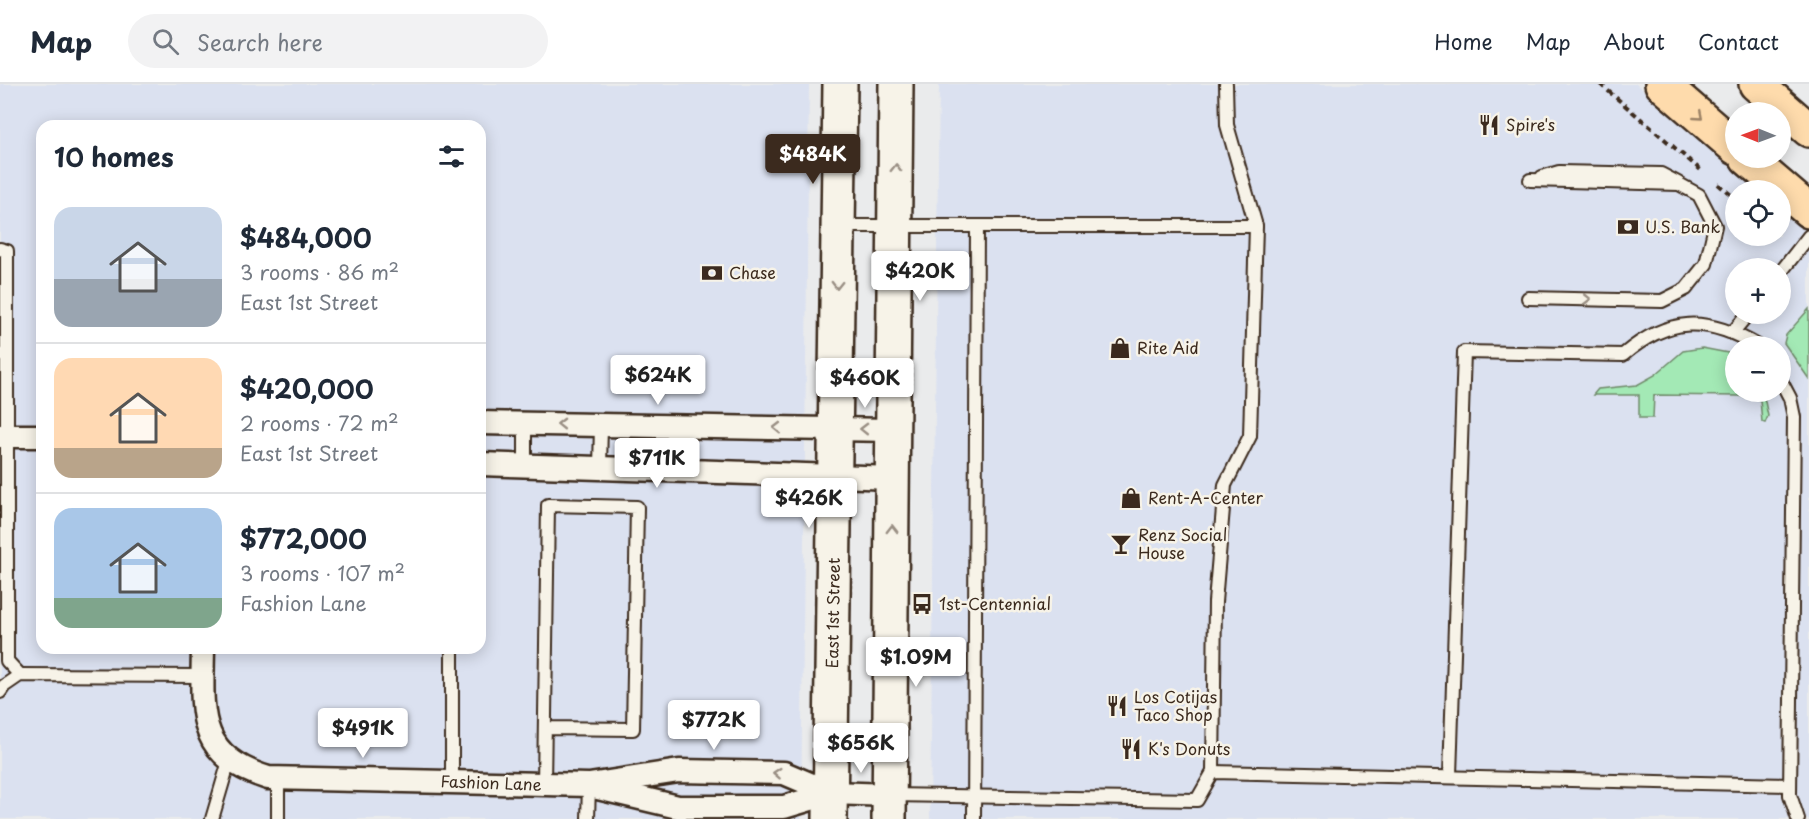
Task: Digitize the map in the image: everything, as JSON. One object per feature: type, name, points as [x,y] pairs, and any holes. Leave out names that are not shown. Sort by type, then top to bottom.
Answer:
[{"type":"main road","name":"East 1st Street","points":[[831,806],[840,84]]},
{"type":"main road","points":[[890,807],[896,84]]},
{"type":"main road","points":[[1662,84],[1725,138]]},
{"type":"main road","points":[[1756,84],[1809,130]]},
{"type":"main road","points":[[1759,168],[1809,211]]},
{"type":"street","points":[[486,423],[893,430]]},
{"type":"street","points":[[3,436],[36,436]]},
{"type":"street","points":[[486,464],[893,478]]},
{"type":"street","name":"Fashion Lane","points":[[203,654],[203,712],[208,730],[216,748],[229,761],[246,771],[278,778],[544,785],[589,785],[679,771],[784,772],[831,806]]},
{"type":"street","name":"Fashion Lane","points":[[589,785],[678,807],[890,807]]},
{"type":"lane","points":[[890,807],[974,795],[1197,800],[1213,772],[1215,602],[1225,485],[1250,436],[1256,226],[1227,125],[1226,84]]},
{"type":"lane","points":[[1528,298],[1662,301],[1686,289],[1706,264],[1715,226],[1699,195],[1679,184],[1530,180]]},
{"type":"lane","points":[[838,226],[1256,226]]},
{"type":"lane","points":[[974,819],[977,227]]},
{"type":"lane","points":[[1791,259],[1809,236]]},
{"type":"lane","points":[[0,249],[7,251],[3,436],[8,661],[20,675]]},
{"type":"lane","points":[[1450,775],[1464,352],[1623,355],[1643,338],[1680,324],[1705,323],[1740,336]]},
{"type":"lane","points":[[1733,332],[1740,324]]},
{"type":"lane","points":[[1791,402],[1794,417],[1790,795],[1798,819]]},
{"type":"lane","points":[[525,424],[525,466]]},
{"type":"lane","points":[[600,467],[601,425]]},
{"type":"lane","points":[[544,785],[548,505],[637,507],[633,729],[545,728]]},
{"type":"lane","points":[[452,654],[452,782]]},
{"type":"lane","points":[[0,692],[4,686],[20,675],[202,676]]},
{"type":"lane","points":[[212,819],[229,761]]},
{"type":"lane","points":[[1213,772],[1450,775],[1790,785]]},
{"type":"lane","points":[[278,778],[278,819]]},
{"type":"lane","points":[[588,819],[589,785]]},
{"type":"path","points":[[1600,84],[1725,191]]},
{"type":"shaded area","points":[[0,84],[809,84],[801,819],[0,819]]},
{"type":"shaded area","points":[[939,84],[1636,84],[1725,159],[1725,168],[1736,168],[1750,180],[1725,180],[1725,246],[1791,246],[1791,215],[1809,230],[1809,819],[930,819]]},
{"type":"green space","points":[[1809,309],[1809,379],[1791,353],[1791,336],[1786,335]]},
{"type":"green space","points":[[1702,348],[1725,352],[1725,396],[1654,395],[1653,418],[1639,418],[1639,395],[1593,395],[1598,389],[1637,385],[1655,375],[1683,351]]},
{"type":"green space","points":[[1760,402],[1765,402],[1768,416],[1765,423],[1762,422]]},
{"type":"place","name":"Spire's","points":[[1489,125]]},
{"type":"place","name":"U.S. Bank","points":[[1628,227]]},
{"type":"place","name":"Chase","points":[[712,273]]},
{"type":"place","name":"Rite Aid","points":[[1120,348]]},
{"type":"place","name":"Rent-A-Center","points":[[1131,498]]},
{"type":"place","name":"Renz Social House","points":[[1121,544]]},
{"type":"place","name":"1st-Centennial","points":[[922,604]]},
{"type":"place","name":"Los Cotijas Taco Shop","points":[[1117,706]]},
{"type":"place","name":"K's Donuts","points":[[1131,749]]}]
